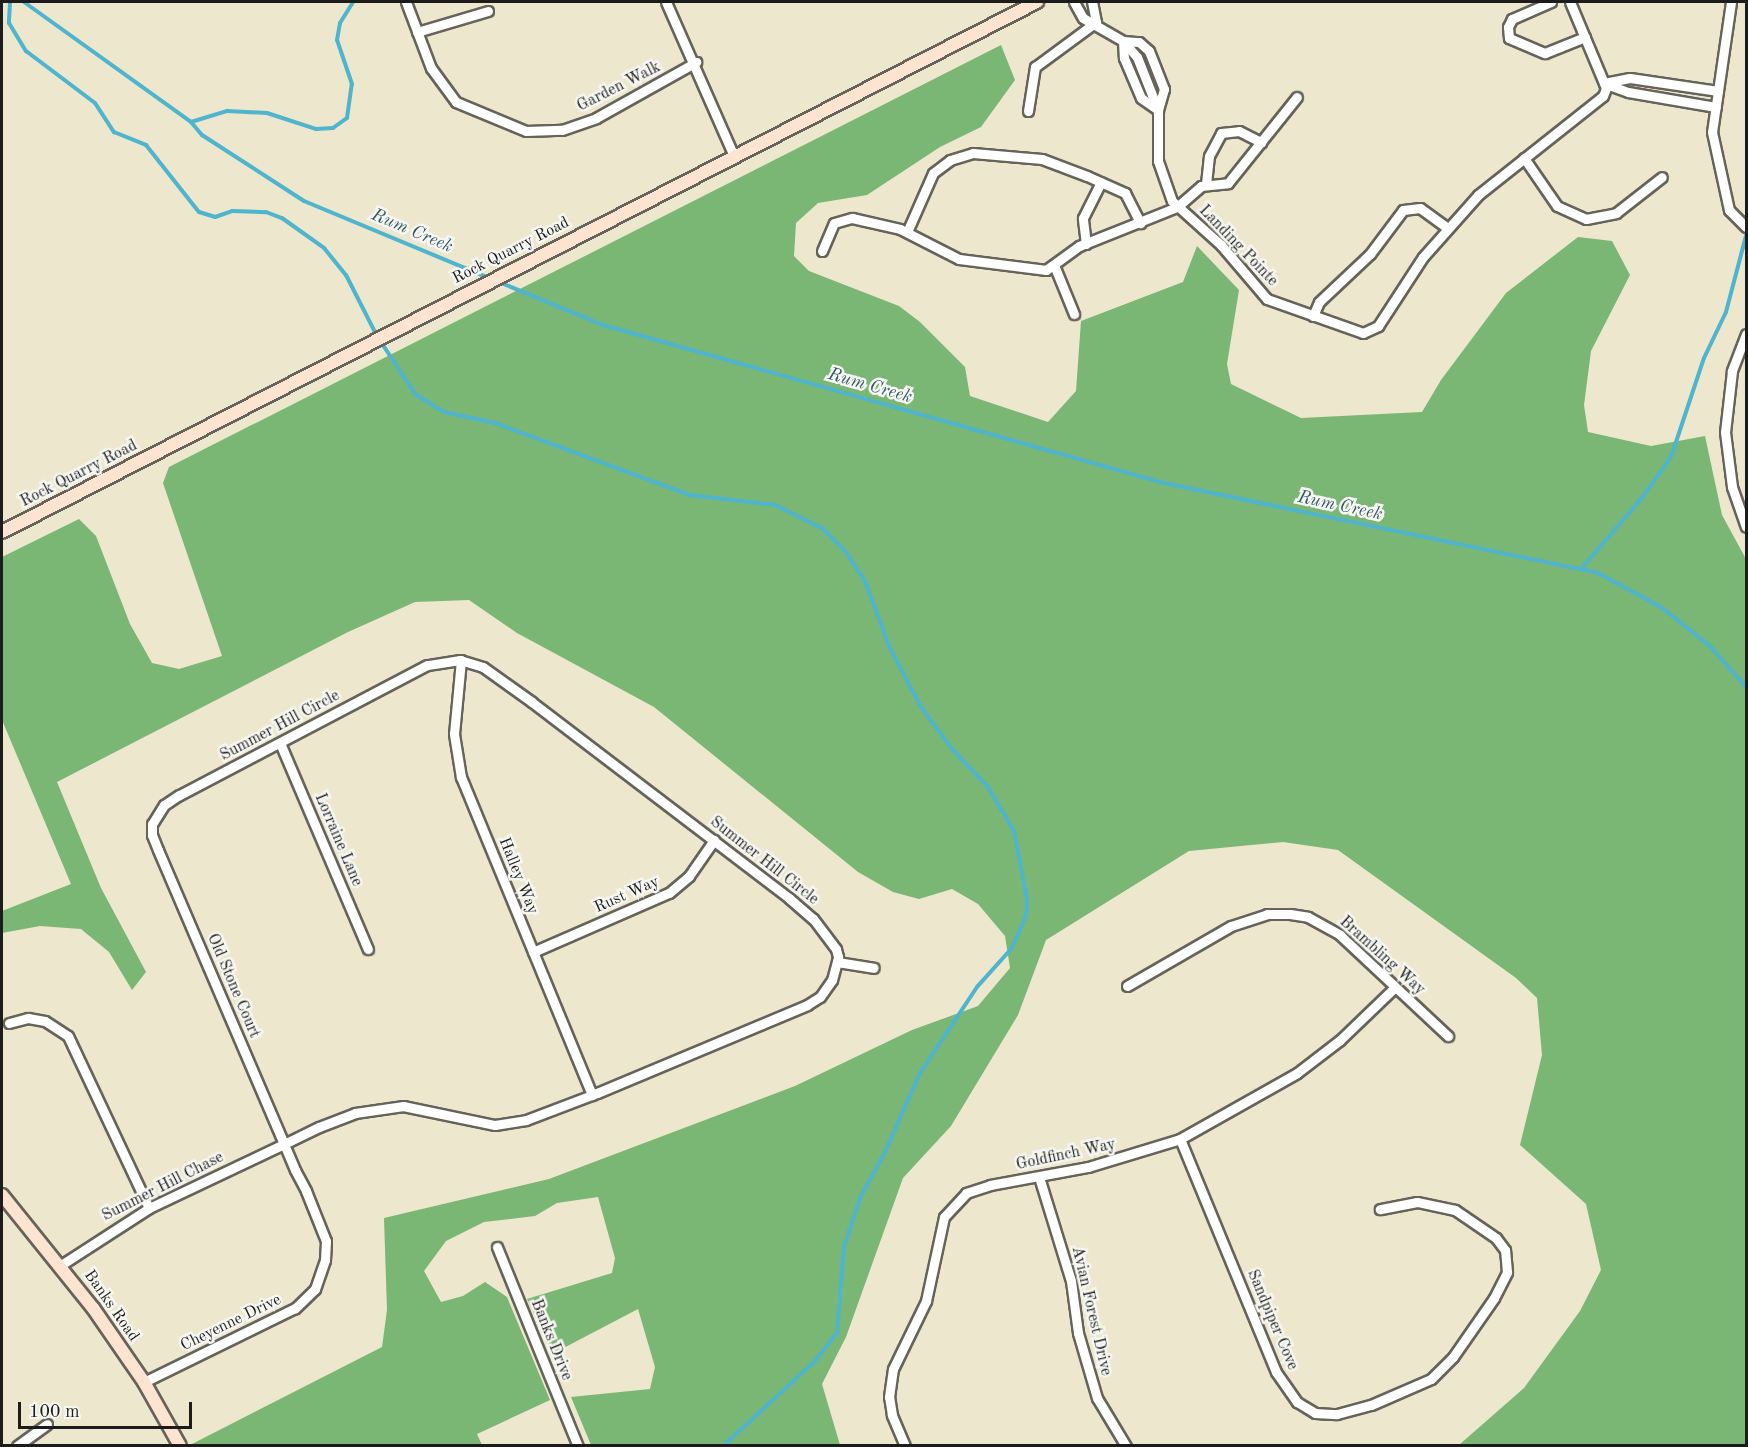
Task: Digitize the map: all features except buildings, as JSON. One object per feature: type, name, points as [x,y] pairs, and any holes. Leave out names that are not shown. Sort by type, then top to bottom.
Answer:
[{"type":"street","name":"Garden Walk","points":[[406,2],[431,68],[456,102],[472,111],[540,132],[562,130],[596,118],[696,62]]},
{"type":"street","points":[[666,2],[696,62],[734,156]]},
{"type":"street","name":"Rock Quarry Road","points":[[2,532],[1037,2]]},
{"type":"street","name":"Landing Pointe","points":[[1074,2],[1083,18],[1096,22],[1123,41],[1139,42],[1149,51],[1164,89],[1158,110],[1158,161],[1169,197],[1177,207],[1221,245],[1267,299],[1358,333],[1372,332],[1448,228],[1494,180],[1601,100],[1606,91],[1604,83]]},
{"type":"street","points":[[1028,111],[1032,74],[1039,63],[1096,22],[1092,2]]},
{"type":"street","points":[[1551,2],[1512,19],[1508,27],[1509,38],[1545,53],[1585,37]]},
{"type":"street","points":[[1570,2],[1604,83],[1628,92],[1716,107]]},
{"type":"street","points":[[1731,2],[1712,132],[1714,157],[1729,210],[1746,227]]},
{"type":"street","points":[[417,32],[488,11]]},
{"type":"street","points":[[1123,41],[1124,58],[1141,98],[1158,110]]},
{"type":"street","points":[[1604,83],[1630,78],[1718,91]]},
{"type":"street","name":"Landing Pointe","points":[[822,251],[831,225],[840,219],[867,220],[907,232],[958,259],[1037,270],[1054,265],[1086,244],[1177,207],[1206,184],[1228,183],[1297,97]]},
{"type":"street","name":"Landing Pointe","points":[[1206,184],[1209,156],[1221,133],[1239,131],[1261,142]]},
{"type":"street","points":[[907,232],[933,173],[967,154],[1042,159],[1101,182],[1129,196],[1140,223]]},
{"type":"street","points":[[1524,158],[1557,206],[1586,219],[1616,213],[1662,177]]},
{"type":"street","points":[[1086,244],[1083,218],[1101,182]]},
{"type":"street","points":[[1313,316],[1320,302],[1370,254],[1403,210],[1419,208],[1448,228]]},
{"type":"street","points":[[1054,265],[1074,314]]},
{"type":"street","points":[[1746,333],[1732,371],[1725,432],[1732,488],[1746,527]]},
{"type":"street","name":"Summer Hill Circle","points":[[154,839],[152,824],[164,805],[427,665],[462,660],[483,667],[532,702],[714,840],[813,919],[836,949],[837,962]]},
{"type":"street","name":"Halley Way","points":[[462,660],[454,720],[459,769],[592,1095]]},
{"type":"street","name":"Lorraine Lane","points":[[280,743],[368,949]]},
{"type":"street","name":"Old Stone Court","points":[[154,839],[284,1144]]},
{"type":"street","name":"Rust Way","points":[[533,952],[669,893],[688,876],[714,840]]},
{"type":"street","name":"Brambling Way","points":[[1126,986],[1231,926],[1267,914],[1290,914],[1308,917],[1340,935],[1448,1036]]},
{"type":"street","points":[[284,1144],[378,1108],[428,1108],[495,1125],[526,1120],[592,1095],[807,1005],[828,987],[837,962],[874,968]]},
{"type":"street","name":"Goldfinch Way","points":[[906,1446],[892,1415],[889,1396],[893,1369],[926,1301],[944,1217],[966,1193],[1118,1160],[1180,1139],[1297,1073],[1340,1040],[1395,987]]},
{"type":"street","points":[[9,1023],[28,1018],[45,1021],[68,1036],[149,1208]]},
{"type":"street","name":"Sandpiper Cove","points":[[1180,1139],[1276,1372],[1297,1402],[1315,1413],[1328,1415],[1371,1406],[1431,1379],[1453,1358],[1494,1298],[1507,1272],[1507,1257],[1497,1238],[1455,1210],[1417,1202],[1380,1209]]},
{"type":"street","name":"Summer Hill Chase","points":[[61,1265],[149,1208],[284,1144]]},
{"type":"street","name":"Cheyenne Drive","points":[[144,1382],[274,1321],[306,1300],[315,1289],[325,1260],[326,1241],[284,1144]]},
{"type":"street","name":"Avian Forest Drive","points":[[1039,1177],[1071,1281],[1078,1333],[1097,1398],[1126,1446]]},
{"type":"street","name":"Banks Road","points":[[2,1195],[61,1265],[144,1382],[180,1446]]},
{"type":"street","name":"Banks Drive","points":[[497,1247],[578,1446]]},
{"type":"street","points":[[17,1446],[47,1424]]},
{"type":"green space","points":[[1001,45],[1015,80],[981,127],[940,147],[867,195],[818,203],[796,223],[794,256],[809,271],[899,306],[920,322],[965,367],[970,396],[1048,422],[1076,391],[1081,321],[1183,282],[1197,246],[1239,290],[1227,364],[1231,384],[1301,418],[1422,412],[1441,380],[1506,293],[1578,237],[1612,241],[1630,275],[1591,351],[1584,405],[1588,432],[1651,446],[1705,436],[1722,515],[1746,559],[1746,1445],[1459,1445],[1524,1388],[1580,1311],[1601,1270],[1586,1204],[1520,1145],[1542,1055],[1537,998],[1516,978],[1338,850],[1283,842],[1189,851],[1046,940],[1018,1015],[951,1126],[903,1178],[846,1337],[822,1384],[840,1445],[591,1445],[571,1397],[650,1389],[655,1367],[638,1309],[554,1353],[527,1299],[612,1273],[615,1258],[598,1197],[557,1203],[535,1216],[484,1222],[446,1241],[424,1271],[441,1302],[463,1296],[485,1282],[507,1297],[550,1400],[477,1434],[482,1445],[190,1445],[382,1347],[387,1310],[384,1218],[549,1179],[795,1086],[912,1030],[978,1006],[1010,968],[1005,936],[978,904],[952,889],[919,899],[893,892],[858,872],[654,707],[517,633],[469,600],[415,602],[348,632],[57,782],[101,888],[146,972],[132,990],[109,952],[81,929],[40,926],[2,933],[2,911],[71,884],[2,720],[2,557],[79,519],[96,536],[130,624],[152,663],[179,669],[222,656],[163,483],[169,467]]},
{"type":"waterway","points":[[10,2],[9,23],[26,51],[95,103],[114,132],[146,145],[199,212],[215,217],[232,211],[266,212],[282,218],[324,248],[346,275],[377,336]]},
{"type":"waterway","name":"Rum Creek","points":[[24,2],[191,122],[202,135],[304,201],[489,278]]},
{"type":"waterway","points":[[191,122],[227,111],[267,113],[316,129],[333,128],[347,118],[352,84],[337,40],[340,23],[353,2]]},
{"type":"waterway","points":[[1581,569],[1641,499],[1671,457],[1704,358],[1726,312],[1746,236]]},
{"type":"waterway","name":"Rum Creek","points":[[499,282],[603,325],[1164,483],[1598,573],[1661,607],[1710,646],[1746,687]]},
{"type":"waterway","points":[[381,342],[415,394],[444,412],[495,423],[690,495],[775,505],[822,528],[846,552],[865,581],[889,646],[921,707],[952,749],[988,787],[1014,831],[1027,899],[1026,916],[1012,948],[977,987],[920,1073],[885,1152],[860,1198],[844,1247],[837,1333],[816,1360],[723,1446]]}]
